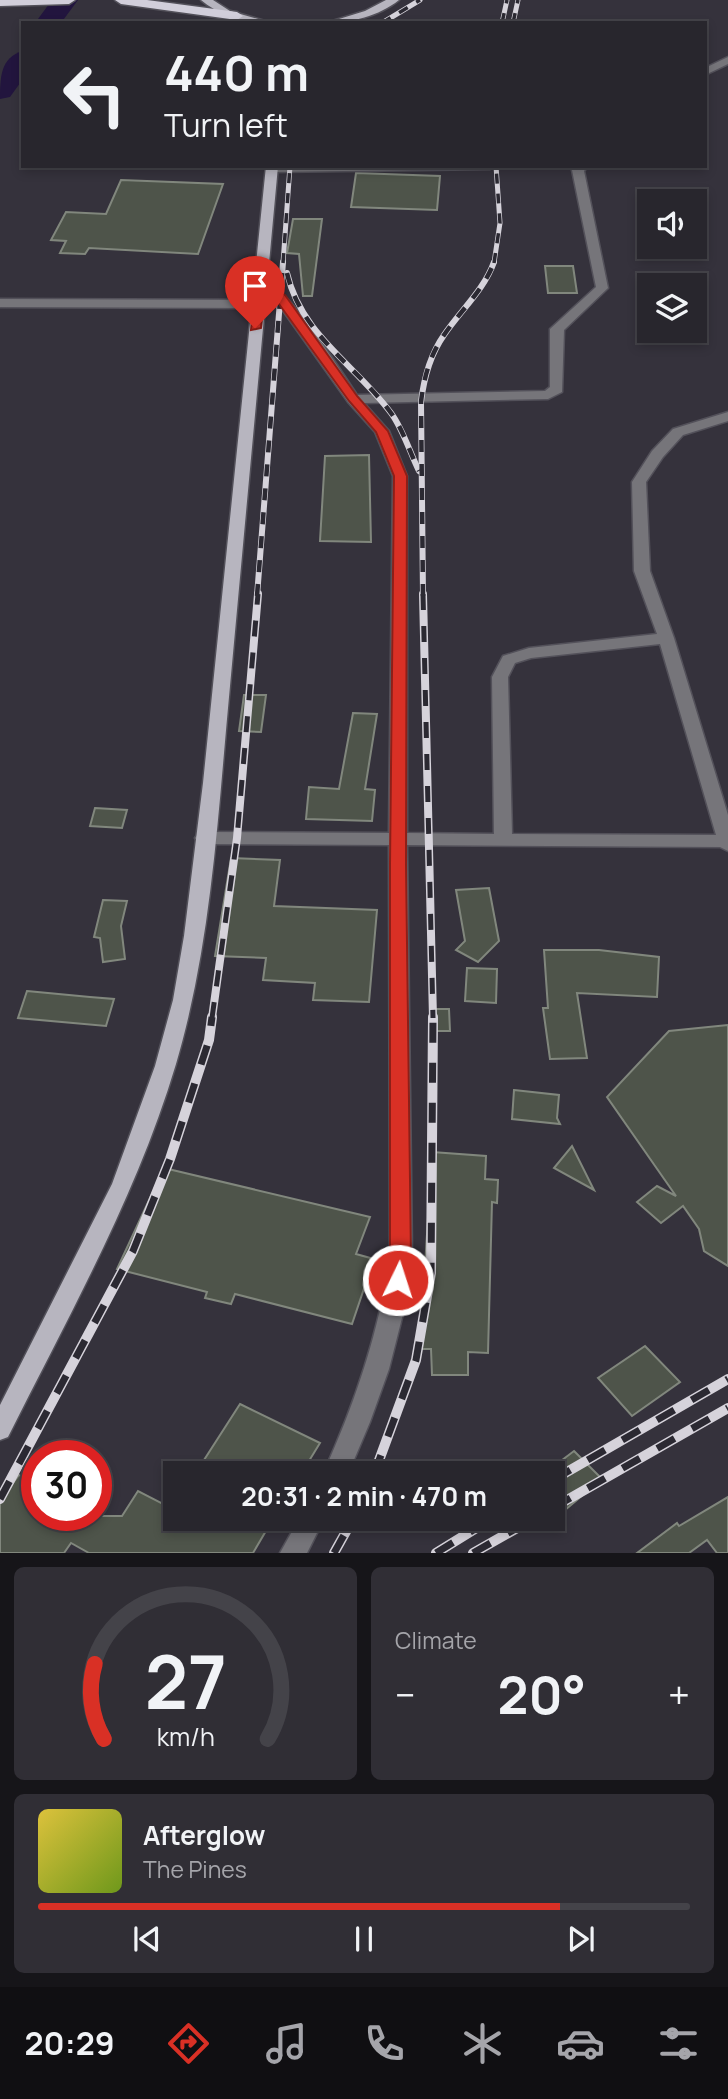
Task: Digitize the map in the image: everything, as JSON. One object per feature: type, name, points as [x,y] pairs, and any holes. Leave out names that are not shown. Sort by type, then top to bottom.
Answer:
[{"type":"highway","points":[[6,2],[69,0]]},
{"type":"highway","points":[[121,0],[242,20]]},
{"type":"main road","points":[[206,0],[242,20]]},
{"type":"main road","points":[[365,21],[394,0]]},
{"type":"main road","points":[[338,21],[381,8]]},
{"type":"main road","points":[[0,1429],[123,1184],[165,1066],[183,1000],[190,962],[251,400],[257,304],[272,168]]},
{"type":"street","points":[[707,71],[728,60]]},
{"type":"street","points":[[353,399],[548,395],[557,389],[557,328],[602,288],[578,170],[580,168]]},
{"type":"street","points":[[260,283],[281,298],[353,399],[382,431],[400,476],[398,837],[401,1258],[395,1302],[379,1366],[340,1461]]},
{"type":"street","points":[[0,303],[257,304]]},
{"type":"street","points":[[204,838],[503,839],[725,833],[666,638],[642,571],[639,482],[657,454],[678,432],[728,416]]},
{"type":"street","points":[[503,839],[500,677],[509,660],[529,653],[666,638]]},
{"type":"street","points":[[293,1553],[305,1531]]},
{"type":"building","points":[[356,173],[440,176],[437,210],[351,207]]},
{"type":"building","points":[[121,180],[223,184],[198,254],[89,248],[85,254],[60,253],[66,241],[51,240],[66,212],[106,214]]},
{"type":"building","points":[[293,219],[322,219],[312,296],[303,296],[299,254],[287,253]]},
{"type":"building","points":[[545,266],[573,266],[577,293],[548,293]]},
{"type":"building","points":[[369,455],[371,542],[320,541],[325,456]]},
{"type":"building","points":[[244,695],[266,695],[261,732],[239,731]]},
{"type":"building","points":[[353,713],[377,714],[365,789],[375,790],[372,821],[306,819],[309,787],[339,789]]},
{"type":"building","points":[[95,808],[127,810],[122,828],[90,826]]},
{"type":"building","points":[[231,858],[280,860],[274,906],[377,910],[369,1002],[313,1000],[315,983],[263,980],[266,958],[215,956]]},
{"type":"building","points":[[489,888],[499,941],[478,962],[456,950],[465,941],[456,890]]},
{"type":"building","points":[[103,900],[127,901],[121,926],[125,959],[103,962],[100,938],[94,937]]},
{"type":"building","points":[[544,950],[599,950],[659,957],[657,997],[577,993],[587,1058],[550,1059],[543,1008],[548,1008]]},
{"type":"building","points":[[467,968],[497,969],[496,1003],[465,1001]]},
{"type":"building","points":[[27,991],[114,999],[106,1026],[18,1018]]},
{"type":"building","points":[[430,1009],[449,1009],[450,1031],[430,1031]]},
{"type":"building","points":[[728,1025],[728,1266],[704,1251],[699,1229],[683,1206],[661,1223],[637,1202],[657,1186],[676,1196],[607,1097],[669,1031]]},
{"type":"building","points":[[514,1090],[559,1095],[557,1118],[560,1124],[512,1119]]},
{"type":"building","points":[[572,1146],[594,1190],[554,1168]]},
{"type":"building","points":[[432,1152],[486,1156],[485,1179],[498,1180],[497,1203],[492,1202],[488,1353],[468,1352],[468,1375],[432,1375],[431,1349],[420,1349]]},
{"type":"building","points":[[164,1168],[370,1217],[356,1254],[374,1259],[352,1324],[235,1294],[231,1304],[205,1298],[207,1292],[117,1269]]},
{"type":"building","points":[[645,1346],[680,1382],[632,1416],[598,1378]]},
{"type":"building","points":[[240,1404],[320,1443],[309,1461],[203,1461]]},
{"type":"building","points":[[574,1451],[602,1479],[565,1510],[565,1461],[561,1461]]},
{"type":"building","points":[[19,1475],[21,1476],[21,1531],[112,1531],[112,1516],[122,1516],[138,1491],[163,1504],[163,1531],[266,1531],[253,1553],[89,1553],[71,1543],[64,1553],[0,1553],[0,1500]]},
{"type":"building","points":[[728,1497],[728,1553],[717,1553],[707,1540],[689,1553],[637,1553],[677,1523],[679,1526]]},
{"type":"waterway","points":[[49,21],[65,0]]},
{"type":"waterway","points":[[0,91],[21,62]]},
{"type":"railway","points":[[385,21],[420,0]]},
{"type":"railway","points":[[502,21],[507,0]]},
{"type":"railway","points":[[513,21],[518,0]]},
{"type":"railway","points":[[283,263],[290,168]]},
{"type":"railway","points":[[494,263],[500,223],[496,168]]},
{"type":"railway","points":[[257,596],[283,262]]},
{"type":"railway","points":[[423,596],[421,402],[424,384],[431,358],[439,343],[478,291],[494,262]]},
{"type":"railway","points":[[287,273],[294,295],[317,332],[395,419],[419,471]]},
{"type":"railway","points":[[212,1018],[237,838],[258,594]]},
{"type":"railway","points":[[423,594],[433,1018]]},
{"type":"railway","points":[[0,1499],[133,1251],[170,1159],[209,1040],[212,1017]]},
{"type":"railway","points":[[379,1461],[416,1360],[431,1273],[433,1018]]},
{"type":"railway","points":[[565,1473],[728,1379]]},
{"type":"railway","points":[[565,1501],[728,1408]]},
{"type":"railway","points":[[334,1553],[346,1531]]},
{"type":"railway","points":[[436,1553],[472,1531]]},
{"type":"railway","points":[[473,1553],[512,1531]]},
{"type":"route","points":[[255,328],[260,283],[281,298],[353,399],[382,431],[400,476],[398,864],[401,1258],[398,1280]]}]
